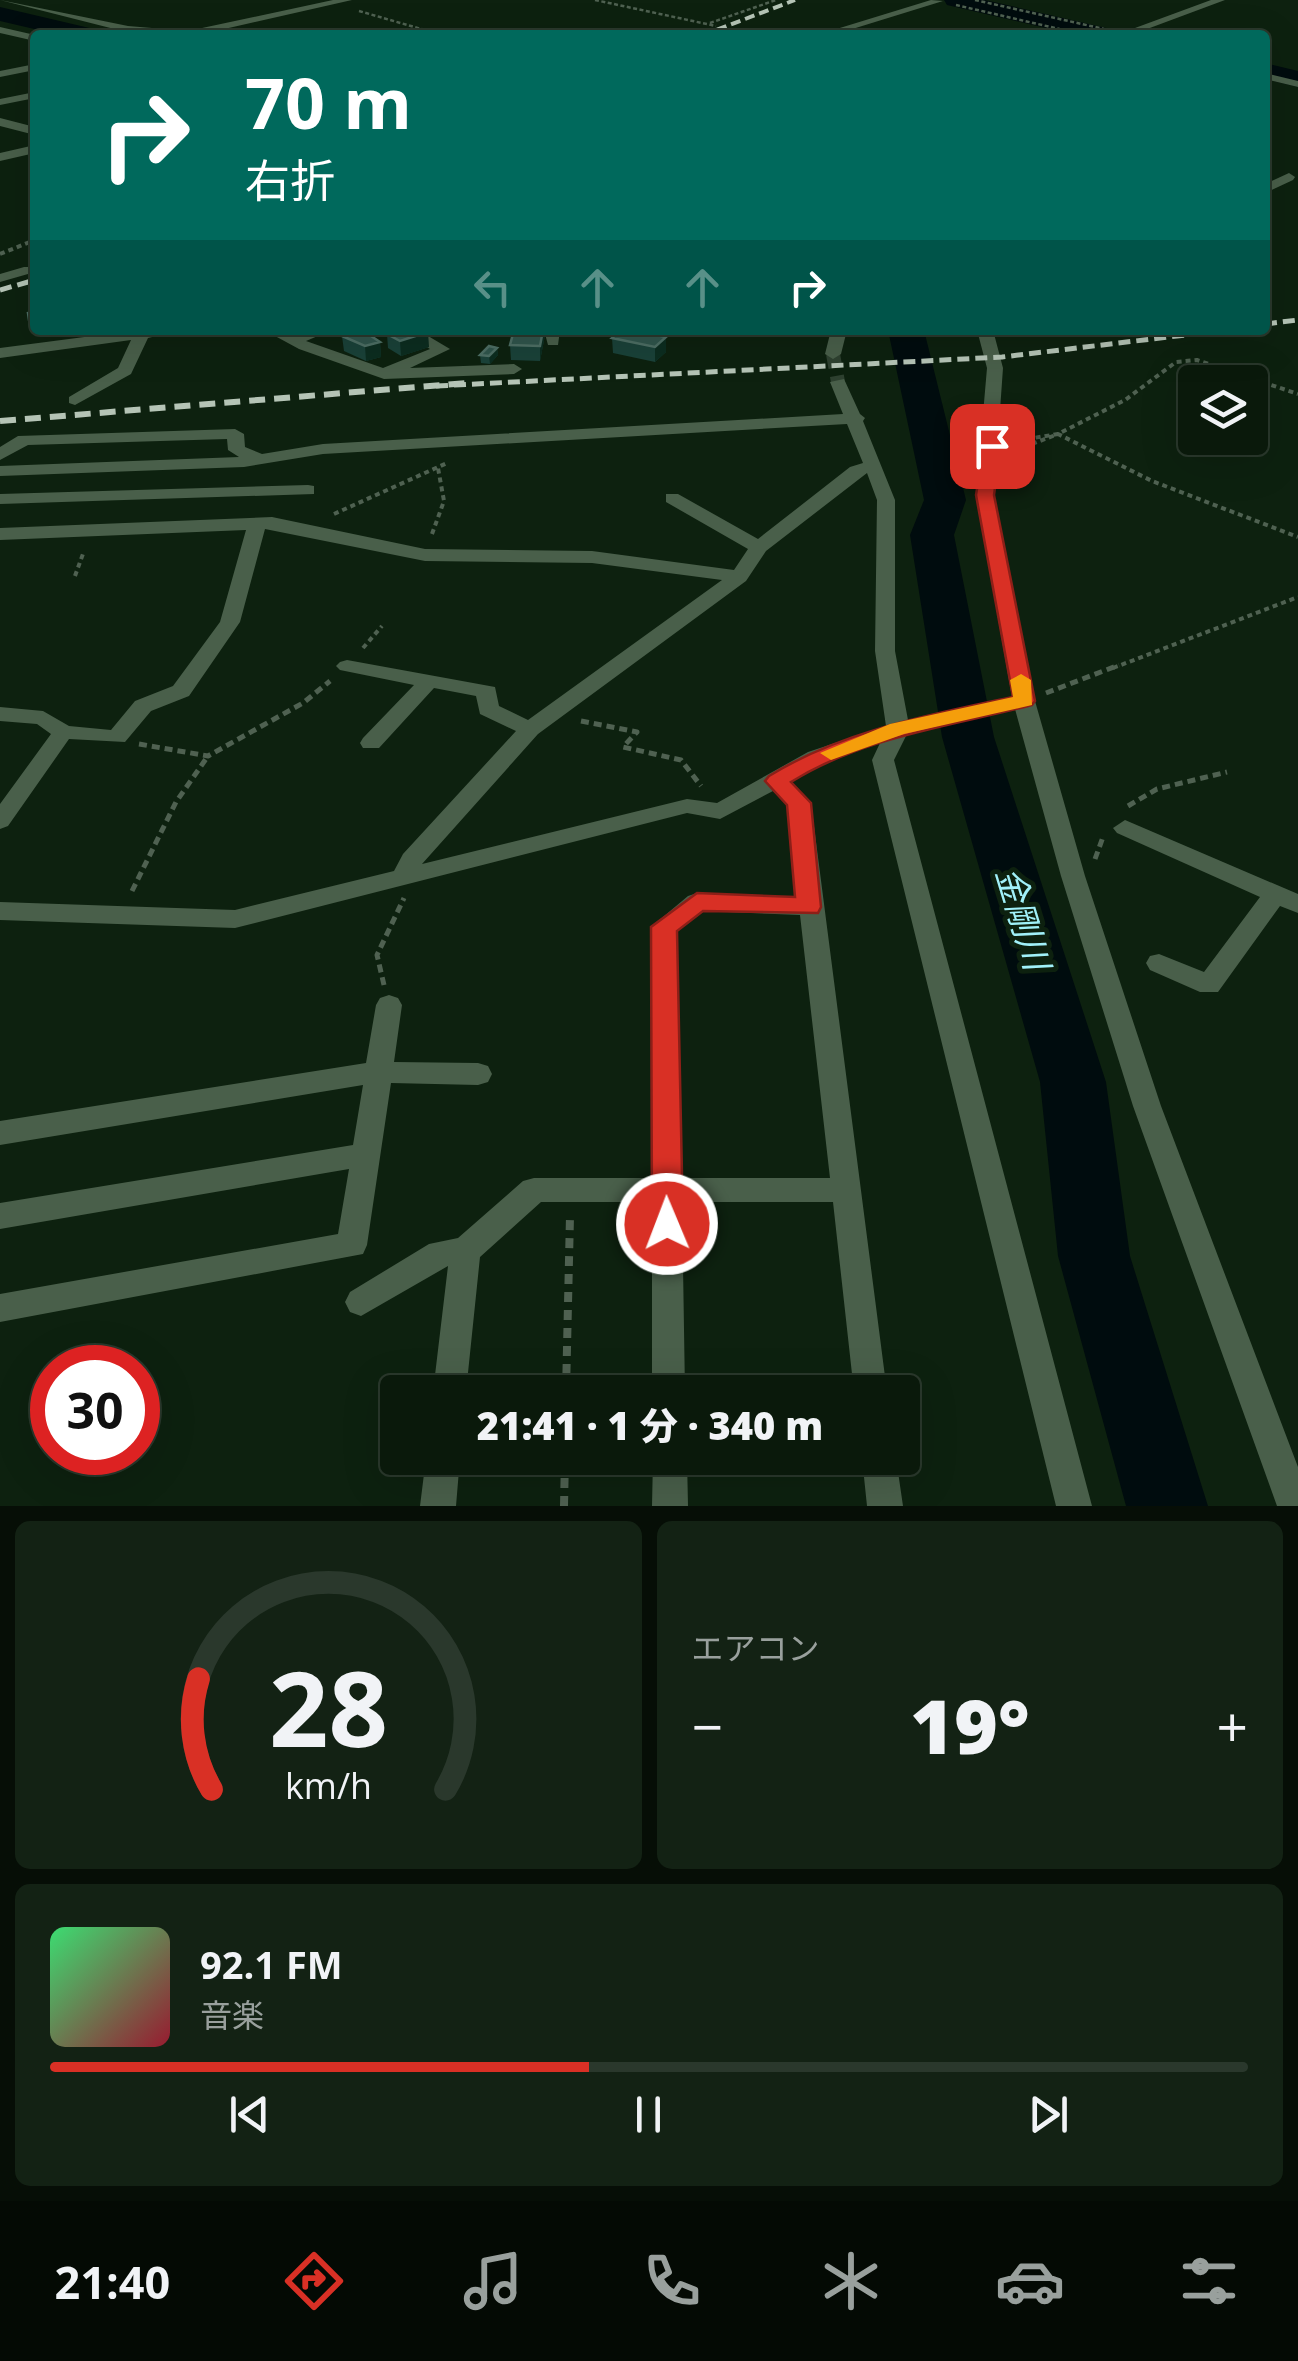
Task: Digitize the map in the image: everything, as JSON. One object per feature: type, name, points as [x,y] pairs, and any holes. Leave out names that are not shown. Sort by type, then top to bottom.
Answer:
[{"type":"street","points":[[0,0],[130,30]]},
{"type":"street","points":[[211,30],[347,0]]},
{"type":"street","points":[[1134,30],[1220,0]]},
{"type":"street","points":[[839,30],[938,1]]},
{"type":"street","points":[[98,30],[110,26]]},
{"type":"street","points":[[0,30],[30,37]]},
{"type":"street","points":[[0,74],[30,69]]},
{"type":"street","points":[[1270,77],[1298,84]]},
{"type":"street","points":[[0,102],[30,96]]},
{"type":"street","points":[[4,126],[30,123]]},
{"type":"street","points":[[4,126],[30,130]]},
{"type":"street","points":[[0,157],[30,150]]},
{"type":"street","points":[[1270,187],[1295,176]]},
{"type":"street","points":[[0,278],[29,270]]},
{"type":"street","points":[[0,354],[126,335]]},
{"type":"street","points":[[75,400],[125,371],[138,335]]},
{"type":"street","points":[[282,335],[384,374],[514,369]]},
{"type":"street","points":[[292,340],[308,335]]},
{"type":"street","points":[[384,374],[442,349],[416,335]]},
{"type":"street","points":[[832,354],[838,335]]},
{"type":"street","points":[[986,335],[995,368],[992,446],[985,495],[1024,701],[1073,876],[1148,1106],[1275,1442],[1289,1498]]},
{"type":"street","points":[[838,382],[857,418],[886,500],[885,651],[898,729],[883,760],[1074,1506]]},
{"type":"street","points":[[1,458],[260,459],[323,449],[857,418]]},
{"type":"street","points":[[1,458],[24,440],[234,434],[237,450],[260,459]]},
{"type":"street","points":[[401,880],[412,860],[540,722],[739,577],[760,547],[856,471],[872,465]]},
{"type":"street","points":[[0,499],[308,490]]},
{"type":"street","points":[[672,498],[760,547]]},
{"type":"street","points":[[2,537],[257,524],[424,555],[592,557],[739,577]]},
{"type":"street","points":[[0,714],[43,718],[62,732],[117,737],[143,706],[181,691],[230,622],[257,524]]},
{"type":"street","points":[[347,666],[487,692],[488,709],[540,722]]},
{"type":"street","points":[[370,743],[428,682]]},
{"type":"street","points":[[0,912],[235,919],[687,806],[720,811],[816,757],[858,746],[898,729],[1024,701]]},
{"type":"street","points":[[0,822],[62,732]]},
{"type":"street","points":[[777,781],[799,803],[869,1375]]},
{"type":"street","points":[[1125,828],[1287,899],[1209,986],[1160,962]]},
{"type":"street","points":[[669,1375],[664,927],[697,902],[809,907]]},
{"type":"street","points":[[0,1308],[352,1245],[362,1155],[388,1005]]},
{"type":"street","points":[[0,1133],[377,1072],[478,1074]]},
{"type":"street","points":[[0,1216],[362,1155]]},
{"type":"street","points":[[361,1302],[440,1253],[465,1252],[534,1190],[845,1190]]},
{"type":"street","points":[[452,1375],[465,1252]]},
{"type":"street","points":[[438,1506],[441,1475]]},
{"type":"street","points":[[670,1475],[670,1506]]},
{"type":"street","points":[[881,1475],[885,1506]]},
{"type":"path","points":[[596,0],[716,26]]},
{"type":"path","points":[[707,24],[776,0]]},
{"type":"path","points":[[975,0],[1105,30]]},
{"type":"path","points":[[938,1],[1063,30]]},
{"type":"path","points":[[327,4],[423,30]]},
{"type":"path","points":[[0,254],[30,242]]},
{"type":"path","points":[[1032,444],[1126,400],[1176,362],[1196,360],[1298,394]]},
{"type":"path","points":[[992,446],[1058,434],[1152,481],[1298,537]]},
{"type":"path","points":[[326,516],[342,513],[487,442]]},
{"type":"path","points":[[424,555],[444,501],[438,468]]},
{"type":"path","points":[[1024,701],[1298,597]]},
{"type":"path","points":[[118,915],[162,840],[190,774],[208,756],[303,703],[347,666],[382,626]]},
{"type":"path","points":[[540,722],[637,732],[623,748],[681,760],[720,811]]},
{"type":"path","points":[[117,737],[208,756]]},
{"type":"path","points":[[388,1005],[377,955],[404,898],[401,880]]},
{"type":"path","points":[[566,1375],[571,1190]]},
{"type":"path","points":[[564,1506],[565,1475]]},
{"type":"building","points":[[370,335],[380,342],[365,346],[342,336]]},
{"type":"building","points":[[389,335],[419,335],[400,341]]},
{"type":"building","points":[[513,335],[542,335],[540,346],[510,345]]},
{"type":"building","points":[[616,335],[666,337],[655,347],[612,338]]},
{"type":"building","points":[[489,346],[497,348],[489,356],[480,355]]},
{"type":"waterway","points":[[955,0],[1085,30]]},
{"type":"waterway","name":"金剛川","points":[[0,14],[69,30]]},
{"type":"waterway","points":[[1270,72],[1298,79]]},
{"type":"waterway","name":"金剛川","points":[[907,335],[945,500],[932,535],[968,737],[1073,1082],[1094,1256],[1167,1506]]},
{"type":"tunnel","points":[[833,354],[838,382]]},
{"type":"railway","points":[[716,30],[795,0]]},
{"type":"railway","points":[[0,290],[30,281]]},
{"type":"railway","points":[[1270,323],[1298,320]]},
{"type":"railway","points":[[436,386],[1002,357],[1185,335]]},
{"type":"railway","points":[[0,421],[467,383]]},
{"type":"slow traffic","points":[[831,753],[898,729],[1024,701],[1021,680]]},
{"type":"route","points":[[667,1224],[664,927],[697,902],[809,907],[799,803],[777,781],[816,757],[858,746],[898,729],[1024,701],[985,495],[992,446]]}]
